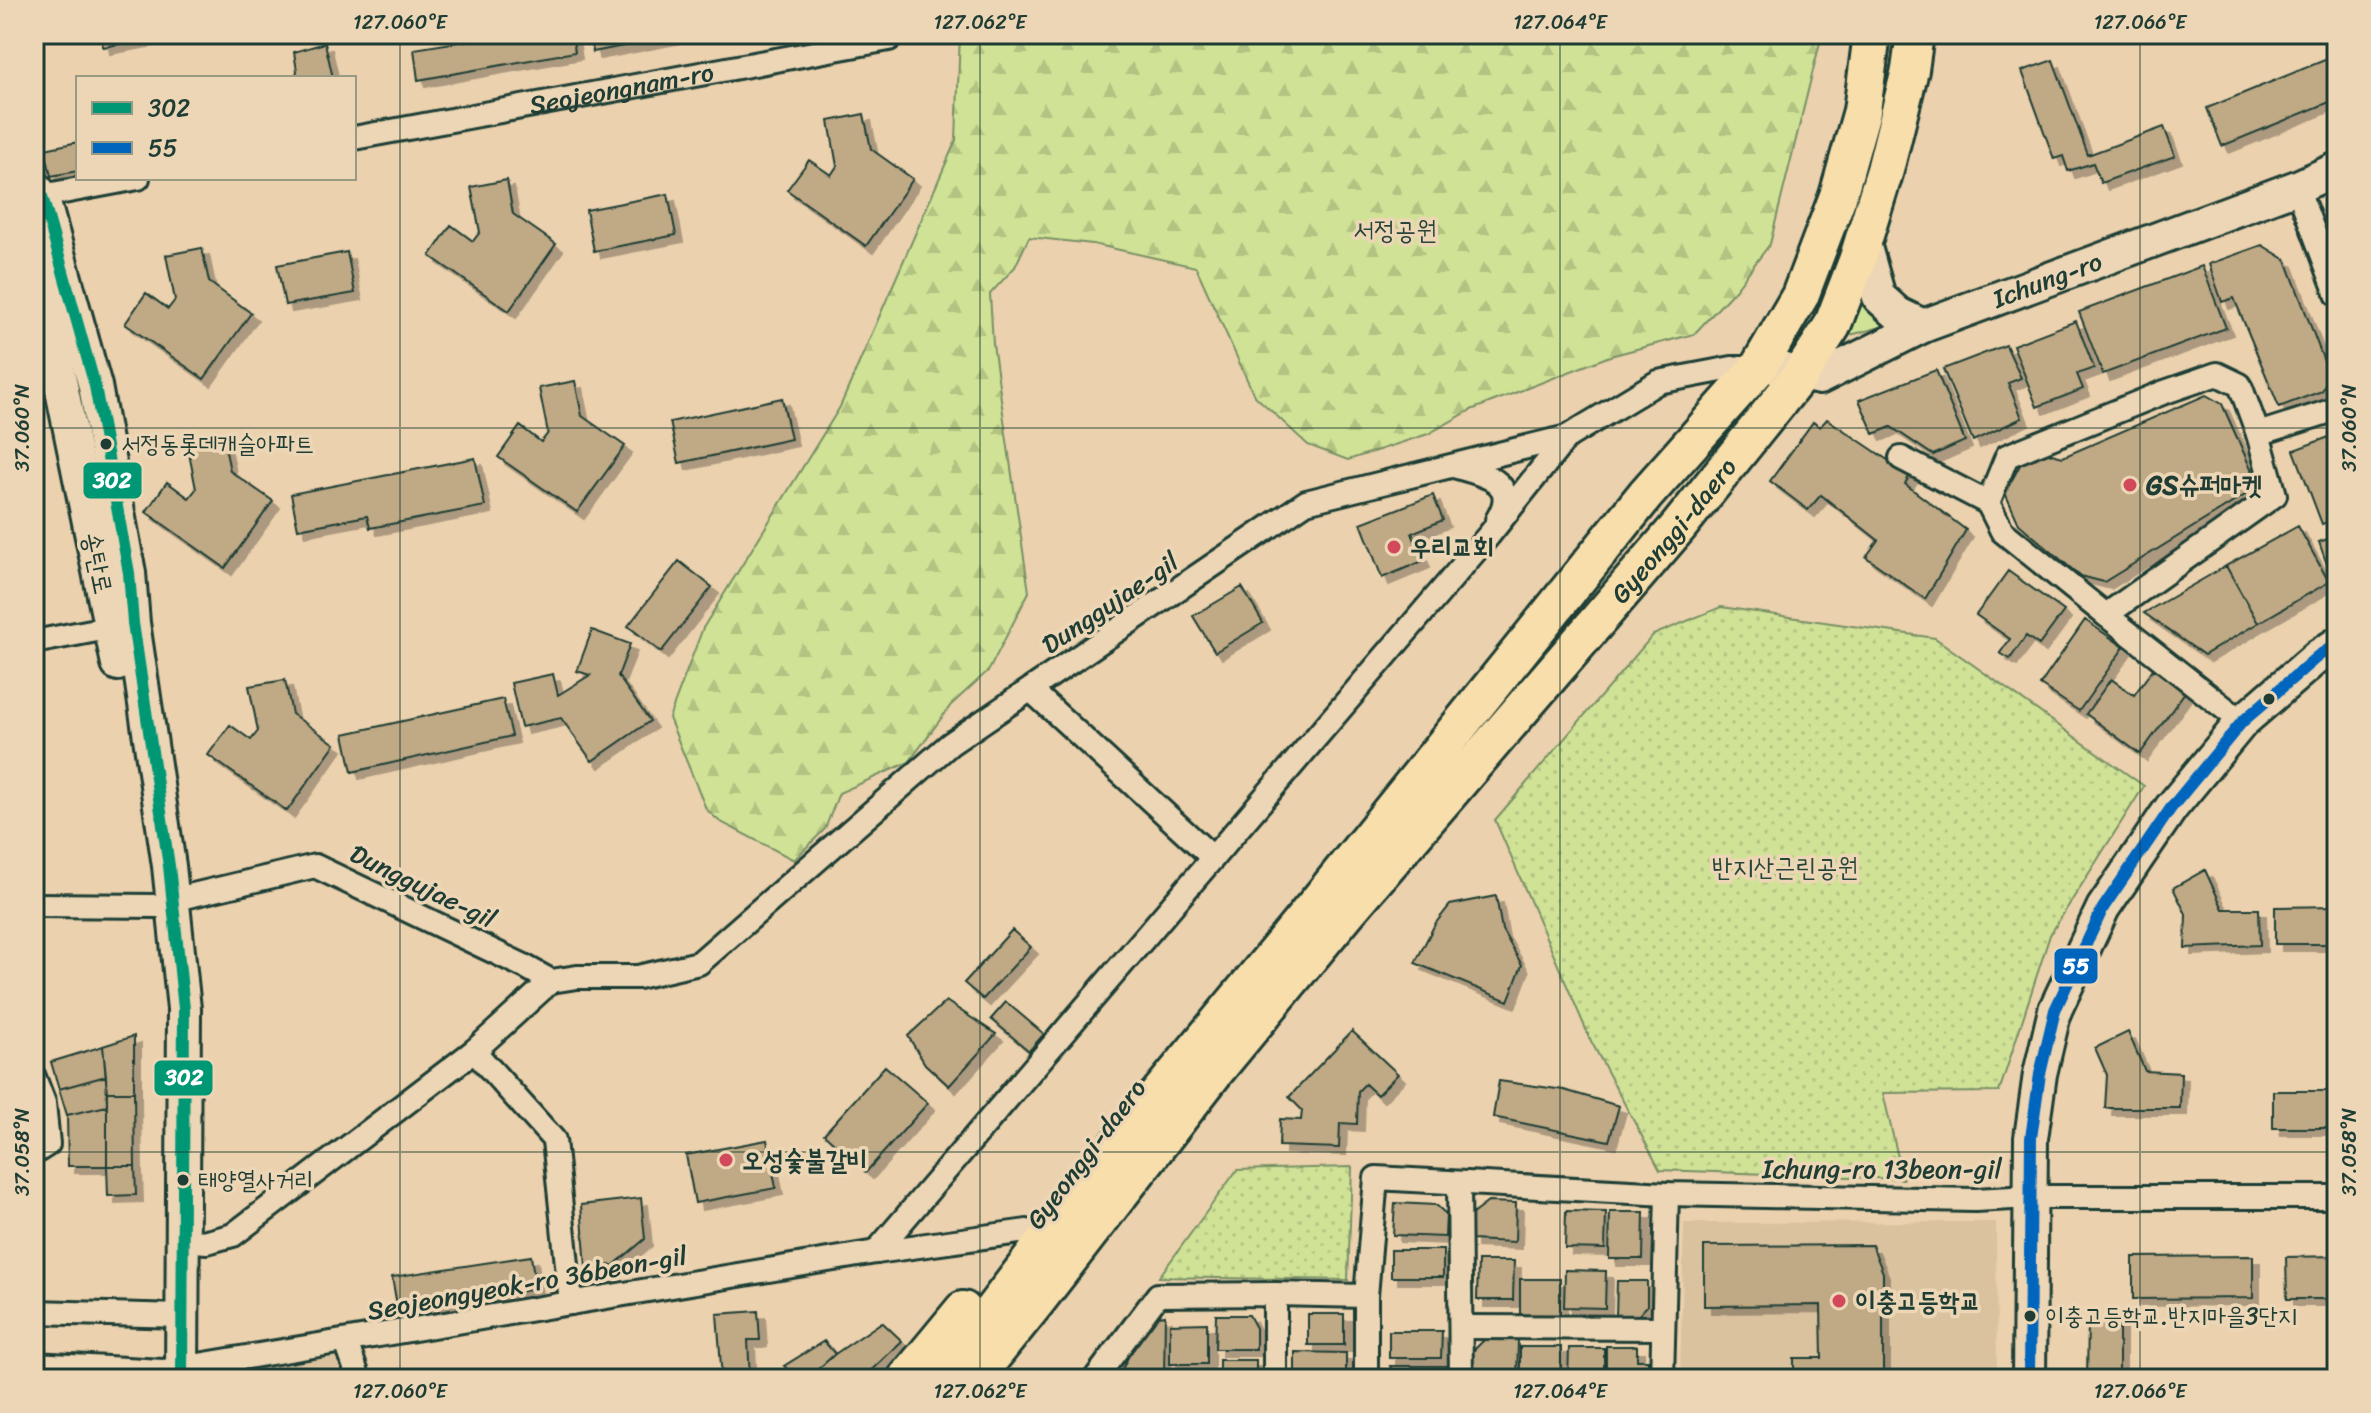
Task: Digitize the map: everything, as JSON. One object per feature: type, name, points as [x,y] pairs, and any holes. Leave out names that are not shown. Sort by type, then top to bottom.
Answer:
[{"type":"main road","name":"Gyeonggi-daero","points":[[974,1379],[1213,1074],[1294,952],[1646,494],[1758,368],[1800,296],[1838,196],[1862,111],[1872,34]]},
{"type":"main road","name":"Gyeonggi-daero","points":[[940,1379],[1139,1118],[1294,952],[1679,526],[1801,374],[1832,326],[1863,240],[1896,128],[1915,34]]},
{"type":"main road","name":"Ichung-ro","points":[[1758,368],[1779,368],[1819,378],[1923,326],[2297,187],[2337,169]]},
{"type":"main road","points":[[38,204],[95,386],[129,573],[123,625],[184,1009],[182,1240],[173,1315]]},
{"type":"main road","points":[[1863,240],[1879,297],[1898,314],[1923,326]]},
{"type":"main road","name":"송탄로","points":[[34,276],[123,625]]},
{"type":"main road","points":[[2029,1379],[2031,1138],[2040,1074],[2055,1010],[2103,908],[2171,808],[2242,722],[2318,656],[2337,644]]},
{"type":"main road","points":[[165,903],[173,1374]]},
{"type":"main road","name":"Gyeonggi-daero","points":[[906,1379],[1027,1231],[1155,1062],[1215,999],[1294,952]]},
{"type":"main road","name":"Gyeonggi-daero","points":[[1001,1379],[1279,1023],[1294,952]]},
{"type":"street","name":"Seojeongnam-ro","points":[[356,138],[889,39]]},
{"type":"street","points":[[38,204],[130,180]]},
{"type":"street","points":[[2297,187],[2337,294]]},
{"type":"street","name":"Dunggujae-gil","points":[[34,905],[165,903],[315,866],[551,981],[577,977],[638,977],[699,963],[950,744],[1306,502],[1567,437],[1658,382],[1732,368],[1758,368]]},
{"type":"street","points":[[1988,503],[2007,456],[2217,374],[2240,385],[2275,495],[2106,615]]},
{"type":"street","points":[[2258,434],[2337,409]]},
{"type":"street","points":[[876,1252],[1489,535],[1567,437]]},
{"type":"street","points":[[1901,458],[1988,503],[2002,531],[2242,722]]},
{"type":"street","points":[[1453,466],[1492,477],[1504,490],[1505,507],[1489,535]]},
{"type":"street","points":[[34,642],[123,625]]},
{"type":"street","points":[[1032,691],[1213,858]]},
{"type":"street","points":[[182,1240],[207,1242],[233,1235],[474,1051],[551,981]]},
{"type":"street","points":[[474,1051],[554,1140],[571,1303]]},
{"type":"street","points":[[34,1077],[44,1103],[48,1144],[34,1153]]},
{"type":"street","name":"Ichung-ro 13beon-gil","points":[[1366,1379],[1366,1296],[1376,1178],[1667,1194],[1975,1200],[2031,1197],[2337,1197]]},
{"type":"street","points":[[1459,1184],[1461,1379]]},
{"type":"street","points":[[1662,1379],[1667,1194]]},
{"type":"street","name":"Seojeongyeok-ro 36beon-gil","points":[[34,1364],[173,1374],[571,1303],[876,1252],[1027,1231]]},
{"type":"street","points":[[1275,1294],[1275,1379]]},
{"type":"street","points":[[1095,1379],[1158,1295],[1366,1296]]},
{"type":"street","points":[[34,1312],[173,1315]]},
{"type":"street","points":[[1461,1327],[1663,1328]]},
{"type":"street","points":[[346,1342],[359,1379]]},
{"type":"shaded area","name":"이충고등학교","points":[[1996,1222],[1997,1379],[1680,1379],[1684,1223]]},
{"type":"shaded area","points":[[346,1342],[359,1379],[34,1379],[34,1364],[163,1371]]},
{"type":"green space","name":"서정공원","points":[[960,34],[1822,34],[1770,244],[1735,290],[1694,334],[1610,356],[1471,410],[1428,434],[1348,460],[1308,445],[1254,395],[1196,267],[1093,244],[1029,237],[1015,267],[990,294],[993,344],[1029,592],[989,670],[951,705],[909,762],[839,793],[825,829],[794,860],[719,821],[706,809],[669,718],[703,628],[840,407],[956,140]]},
{"type":"green space","points":[[1866,291],[1893,324],[1850,335]]},
{"type":"green space","name":"반지산근린공원","points":[[1721,607],[1935,638],[2144,786],[2050,935],[1999,1092],[1883,1093],[1903,1179],[1660,1170],[1591,1041],[1495,820],[1653,635]]},
{"type":"green space","points":[[1352,1167],[1348,1280],[1159,1277],[1237,1170]]},
{"type":"building","points":[[101,34],[174,34],[103,47]]},
{"type":"building","points":[[508,34],[572,34],[575,52],[418,80],[414,49]]},
{"type":"building","points":[[590,34],[684,34],[593,52]]},
{"type":"building","points":[[325,43],[333,76],[296,76],[294,52]]},
{"type":"building","points":[[2337,55],[2337,99],[2222,146],[2207,108]]},
{"type":"building","points":[[2053,60],[2088,155],[2164,127],[2175,156],[2101,183],[2093,163],[2068,171],[2063,156],[2054,159],[2022,71]]},
{"type":"building","points":[[864,114],[871,149],[913,179],[866,246],[787,190],[809,160],[831,175],[837,166],[829,121]]},
{"type":"building","points":[[76,142],[76,171],[51,176],[45,149]]},
{"type":"building","points":[[507,180],[513,214],[556,244],[509,311],[430,256],[451,225],[473,241],[480,232],[471,187]]},
{"type":"building","points":[[668,194],[676,235],[594,251],[586,210]]},
{"type":"building","points":[[2262,245],[2286,260],[2329,375],[2322,391],[2279,407],[2234,298],[2222,302],[2209,264]]},
{"type":"building","points":[[202,248],[209,282],[251,313],[204,379],[125,324],[146,293],[168,309],[175,300],[166,255]]},
{"type":"building","points":[[347,252],[355,293],[285,305],[277,265]]},
{"type":"building","points":[[2202,266],[2226,328],[2103,374],[2079,312]]},
{"type":"building","points":[[2076,321],[2094,368],[2077,374],[2083,389],[2037,407],[2013,345]]},
{"type":"building","points":[[2006,345],[2021,378],[2008,383],[2022,418],[1973,441],[1943,369]]},
{"type":"building","points":[[1936,370],[1965,441],[1933,455],[1891,427],[1874,434],[1859,400]]},
{"type":"building","points":[[575,381],[582,416],[625,446],[577,512],[498,457],[520,426],[541,442],[548,433],[539,388]]},
{"type":"building","name":"GS슈퍼마켓","points":[[2206,395],[2222,404],[2255,478],[2245,495],[2104,582],[2080,576],[2019,524],[2005,493],[2020,465],[2041,451],[2063,457]]},
{"type":"building","points":[[782,398],[791,439],[679,463],[670,422]]},
{"type":"building","points":[[1827,419],[1910,475],[1905,484],[1966,530],[1925,599],[1866,557],[1878,540],[1821,495],[1808,510],[1770,481],[1813,422],[1820,427]]},
{"type":"building","points":[[2337,434],[2337,519],[2322,524],[2294,450]]},
{"type":"building","points":[[223,437],[230,471],[273,501],[225,568],[146,512],[167,482],[189,498],[196,489],[187,443]]},
{"type":"building","points":[[475,458],[485,506],[370,528],[367,516],[298,529],[291,494]]},
{"type":"building","name":"우리교회","points":[[1433,495],[1443,520],[1412,533],[1423,561],[1382,578],[1361,523]]},
{"type":"building","points":[[2298,526],[2329,582],[2258,623],[2226,566]]},
{"type":"building","points":[[2337,536],[2337,571],[2330,573],[2319,542]]},
{"type":"building","points":[[679,561],[712,587],[661,652],[628,626]]},
{"type":"building","points":[[2226,566],[2258,623],[2204,655],[2144,613]]},
{"type":"building","points":[[2008,571],[2064,611],[2039,645],[2026,636],[2010,659],[2000,653],[2010,639],[1976,615]]},
{"type":"building","points":[[1242,587],[1263,623],[1215,652],[1193,616]]},
{"type":"building","points":[[2085,620],[2124,647],[2079,711],[2040,685]]},
{"type":"building","points":[[592,630],[630,644],[618,676],[650,721],[592,761],[561,718],[521,727],[511,683],[553,674],[558,695],[590,675],[577,671]]},
{"type":"building","points":[[2153,669],[2185,692],[2140,754],[2086,714],[2111,679],[2134,695]]},
{"type":"building","points":[[285,680],[292,714],[335,744],[287,811],[208,755],[230,725],[251,740],[258,731],[249,686]]},
{"type":"building","points":[[503,699],[512,736],[352,772],[344,734]]},
{"type":"building","points":[[2205,870],[2223,909],[2259,909],[2260,945],[2185,948],[2186,914],[2173,888]]},
{"type":"building","points":[[1496,896],[1502,930],[1522,965],[1508,1001],[1415,963],[1435,924],[1450,905]]},
{"type":"building","points":[[2337,906],[2337,944],[2275,944],[2275,907]]},
{"type":"building","points":[[1012,930],[1031,947],[983,999],[964,983]]},
{"type":"building","points":[[946,1001],[996,1034],[949,1086],[925,1064],[908,1036]]},
{"type":"building","points":[[1006,1002],[1044,1034],[1029,1051],[991,1019]]},
{"type":"building","points":[[1352,1031],[1398,1074],[1377,1095],[1365,1084],[1358,1091],[1357,1124],[1340,1123],[1339,1148],[1279,1146],[1280,1119],[1301,1120],[1302,1110],[1289,1097]]},
{"type":"building","points":[[2128,1032],[2145,1071],[2181,1073],[2180,1108],[2105,1108],[2107,1075],[2095,1048]]},
{"type":"building","points":[[134,1036],[134,1092],[107,1092],[103,1046]]},
{"type":"building","points":[[103,1046],[106,1076],[59,1089],[51,1062]]},
{"type":"building","points":[[885,1066],[928,1103],[866,1172],[824,1134]]},
{"type":"building","points":[[106,1076],[107,1106],[67,1115],[59,1089]]},
{"type":"building","points":[[1499,1081],[1564,1090],[1619,1106],[1609,1141],[1493,1117]]},
{"type":"building","points":[[2273,1091],[2337,1091],[2337,1128],[2273,1128]]},
{"type":"building","points":[[107,1092],[134,1092],[135,1166],[107,1166]]},
{"type":"building","points":[[107,1106],[107,1166],[68,1166],[67,1115]]},
{"type":"building","points":[[767,1140],[776,1188],[695,1203],[686,1155]]},
{"type":"building","points":[[107,1166],[135,1166],[136,1195],[108,1196]]},
{"type":"building","points":[[641,1198],[645,1239],[614,1265],[586,1267],[581,1205]]},
{"type":"building","points":[[1488,1202],[1516,1203],[1515,1242],[1470,1240],[1471,1215]]},
{"type":"building","points":[[1395,1203],[1436,1205],[1446,1214],[1445,1237],[1393,1235]]},
{"type":"building","points":[[1566,1211],[1606,1212],[1605,1249],[1565,1248]]},
{"type":"building","points":[[1610,1212],[1644,1212],[1643,1259],[1609,1259]]},
{"type":"building","points":[[1872,1245],[1883,1273],[1883,1379],[1794,1379],[1794,1358],[1822,1358],[1821,1305],[1704,1306],[1704,1246]]},
{"type":"building","points":[[1391,1250],[1443,1250],[1443,1277],[1391,1277]]},
{"type":"building","points":[[531,1256],[536,1289],[398,1311],[392,1277]]},
{"type":"building","points":[[2253,1256],[2253,1298],[2133,1299],[2133,1257]]},
{"type":"building","points":[[2337,1256],[2337,1299],[2287,1299],[2286,1257]]},
{"type":"building","points":[[1478,1261],[1514,1261],[1513,1300],[1477,1300]]},
{"type":"building","points":[[1565,1270],[1606,1271],[1605,1308],[1564,1307]]},
{"type":"building","points":[[1520,1279],[1560,1279],[1560,1316],[1520,1316]]},
{"type":"building","points":[[1617,1281],[1647,1281],[1647,1306],[1636,1318],[1616,1317]]},
{"type":"building","points":[[758,1311],[760,1340],[748,1340],[750,1379],[722,1379],[717,1314]]},
{"type":"building","points":[[1308,1314],[1344,1314],[1344,1345],[1308,1345]]},
{"type":"building","points":[[1165,1315],[1164,1378],[1118,1378],[1147,1318]]},
{"type":"building","points":[[1216,1315],[1249,1315],[1256,1328],[1256,1349],[1215,1349]]},
{"type":"building","points":[[2088,1319],[2119,1319],[2119,1379],[2087,1379]]},
{"type":"building","points":[[882,1322],[902,1341],[862,1379],[807,1379],[835,1354]]},
{"type":"building","points":[[1207,1323],[1207,1364],[1170,1364],[1170,1324]]},
{"type":"building","points":[[1389,1331],[1442,1331],[1441,1358],[1389,1358]]},
{"type":"building","points":[[1485,1339],[1518,1340],[1517,1379],[1471,1377],[1472,1352]]},
{"type":"building","points":[[824,1341],[835,1354],[807,1379],[798,1379],[784,1366]]},
{"type":"building","points":[[1606,1346],[1637,1346],[1637,1360],[1648,1360],[1648,1379],[1606,1379]]},
{"type":"building","points":[[1520,1347],[1561,1347],[1561,1379],[1520,1379]]},
{"type":"building","points":[[1569,1348],[1604,1348],[1604,1379],[1568,1379]]},
{"type":"building","points":[[1295,1352],[1346,1353],[1346,1379],[1295,1379]]},
{"type":"building","points":[[1219,1360],[1256,1360],[1256,1379],[1219,1379]]},
{"type":"building","points":[[1390,1366],[1447,1366],[1447,1379],[1395,1379]]},
{"type":"building","points":[[463,1371],[465,1379],[395,1379]]},
{"type":"transit line","name":"302","points":[[34,196],[42,196],[95,386],[129,573],[133,623],[169,866],[184,1009],[182,1379]]},
{"type":"transit line","name":"55","points":[[2029,1379],[2031,1138],[2040,1074],[2055,1010],[2103,908],[2171,808],[2242,722],[2318,656],[2337,644]]},
{"type":"place","name":"서정동롯데캐슬아파트","points":[[106,444]]},
{"type":"place","name":"GS슈퍼마켓","points":[[2130,485]]},
{"type":"place","name":"우리교회","points":[[1394,547]]},
{"type":"place","name":"오성숯불갈비","points":[[726,1160]]},
{"type":"place","name":"태양열사거리","points":[[183,1180]]},
{"type":"place","name":"이충고등학교","points":[[1839,1301]]},
{"type":"place","name":"이충고등학교.반지마을3단지","points":[[2030,1316]]}]
